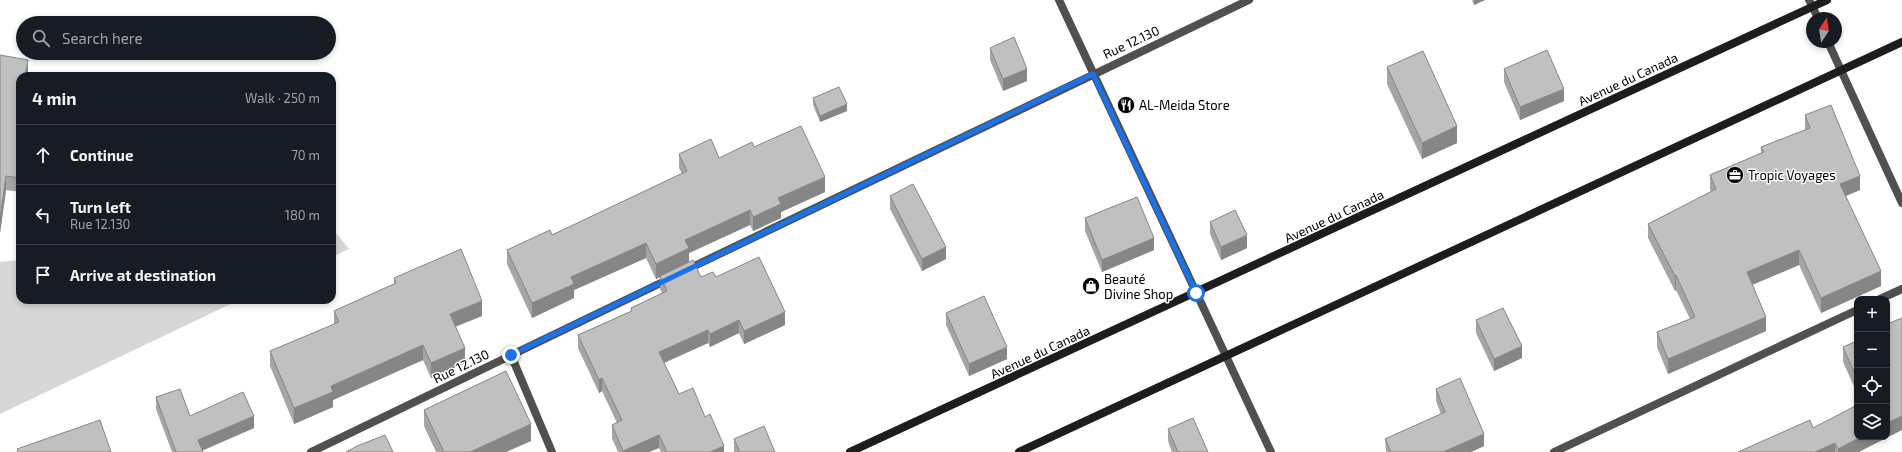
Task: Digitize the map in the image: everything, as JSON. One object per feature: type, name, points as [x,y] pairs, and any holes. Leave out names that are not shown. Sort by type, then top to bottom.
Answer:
[{"type":"main road","name":"Avenue du Canada","points":[[850,452],[1196,293],[1811,3],[1827,0]]},
{"type":"main road","points":[[1019,452],[1902,42]]},
{"type":"street","points":[[1059,0],[1271,452]]},
{"type":"street","name":"Rue 12.130","points":[[311,452],[1249,0]]},
{"type":"street","points":[[1831,48],[1902,203]]},
{"type":"street","points":[[1887,296],[1902,289]]},
{"type":"street","points":[[1554,452],[1854,311]]},
{"type":"street","points":[[511,355],[552,452]]},
{"type":"shaded area","points":[[336,233],[349,249],[336,255]]},
{"type":"shaded area","points":[[16,260],[16,304],[231,304],[0,414],[0,262]]},
{"type":"building","points":[[1014,37],[1027,69],[1003,79],[990,48]]},
{"type":"building","points":[[1547,50],[1564,89],[1520,107],[1504,69]]},
{"type":"building","points":[[1423,51],[1457,126],[1422,143],[1387,67]]},
{"type":"building","points":[[0,55],[16,58],[16,60],[28,60],[26,72],[16,72],[16,177],[6,176],[0,219]]},
{"type":"building","points":[[839,87],[847,104],[820,116],[813,98]]},
{"type":"building","points":[[1831,105],[1860,176],[1840,184],[1881,271],[1821,298],[1799,250],[1747,272],[1766,317],[1668,359],[1657,332],[1695,317],[1676,275],[1675,276],[1648,224],[1716,189],[1710,175],[1764,152],[1761,147],[1810,128],[1805,115]]},
{"type":"building","points":[[801,126],[825,177],[778,198],[781,204],[753,217],[750,210],[685,240],[689,248],[656,264],[646,243],[571,277],[574,284],[532,303],[507,250],[550,230],[552,235],[687,171],[679,154],[711,139],[719,158],[752,142],[754,147]]},
{"type":"building","points":[[913,184],[946,247],[922,259],[890,196]]},
{"type":"building","points":[[1137,197],[1154,238],[1102,260],[1085,218]]},
{"type":"building","points":[[1235,210],[1247,235],[1221,247],[1210,222]]},
{"type":"building","points":[[461,249],[482,301],[450,314],[465,348],[431,363],[423,345],[331,386],[333,392],[294,408],[270,351],[339,322],[334,311],[396,283],[394,278]]},
{"type":"building","points":[[759,257],[785,312],[744,331],[739,320],[710,334],[708,330],[659,352],[679,394],[693,388],[705,417],[710,414],[724,446],[710,452],[667,452],[659,435],[623,451],[612,425],[622,420],[602,378],[599,380],[578,335],[632,311],[631,308],[667,291],[660,276],[693,260],[701,277],[713,272],[716,277]]},
{"type":"building","points":[[984,296],[1007,347],[969,364],[946,313]]},
{"type":"building","points":[[1503,308],[1522,346],[1494,359],[1476,320]]},
{"type":"building","points":[[1902,318],[1902,416],[1890,422],[1890,332],[1890,323]]},
{"type":"building","points":[[1854,342],[1854,372],[1843,347]]},
{"type":"building","points":[[506,371],[531,424],[470,452],[444,452],[424,410]]},
{"type":"building","points":[[1460,378],[1484,434],[1443,452],[1391,452],[1385,439],[1445,412],[1436,389]]},
{"type":"building","points":[[180,389],[190,416],[243,392],[254,416],[198,440],[203,452],[176,452],[156,397]]},
{"type":"building","points":[[1854,407],[1854,440],[1855,440],[1838,449],[1835,443],[1815,452],[1738,452],[1810,420],[1813,428]]},
{"type":"building","points":[[1193,418],[1208,452],[1178,452],[1168,429]]},
{"type":"building","points":[[100,420],[111,452],[18,452],[17,449]]},
{"type":"building","points":[[764,426],[775,452],[740,452],[734,439]]},
{"type":"building","points":[[385,435],[393,452],[346,452],[357,446]]},
{"type":"place","name":"AL-Meida Store","points":[[1126,105]]},
{"type":"place","name":"Tropic Voyages","points":[[1735,175]]},
{"type":"place","name":"Beauté Divine Shop","points":[[1091,286]]},
{"type":"route","points":[[511,355],[1093,74],[1196,293]]}]
